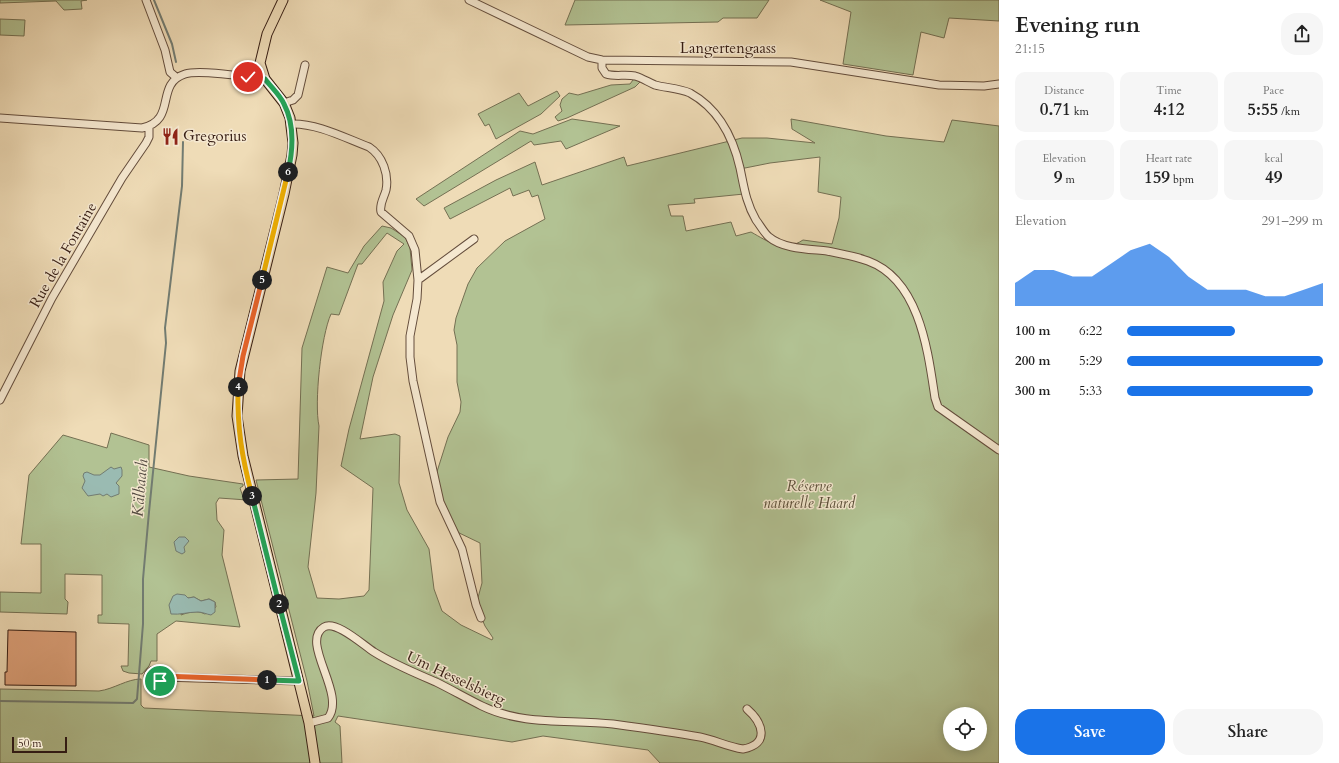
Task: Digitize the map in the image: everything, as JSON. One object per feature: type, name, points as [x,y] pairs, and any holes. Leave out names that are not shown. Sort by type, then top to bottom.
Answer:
[{"type":"main road","points":[[283,0],[267,34],[260,63],[265,79],[284,103],[291,124],[292,155],[284,194],[243,356],[238,387],[237,416],[243,456],[309,723],[315,763]]},
{"type":"street","points":[[146,0],[165,50],[170,72],[177,78]]},
{"type":"street","name":"Langertengaass","points":[[469,0],[588,57],[602,60],[791,62],[939,85],[984,86],[999,84]]},
{"type":"street","points":[[602,60],[602,68],[606,74],[612,76],[636,76],[655,85],[688,92],[708,105],[728,130],[740,168],[744,194],[750,209],[768,237],[778,242],[794,246],[856,257],[870,261],[887,271],[900,284],[908,296],[916,316],[928,352],[935,398],[938,407],[999,450]]},
{"type":"street","points":[[284,103],[293,100],[298,95],[305,65]]},
{"type":"street","points":[[0,118],[137,128],[149,126],[158,121],[161,116],[166,93],[170,84],[186,73],[265,79]]},
{"type":"street","points":[[291,124],[302,124],[331,132],[375,151],[387,175],[385,192],[380,208],[381,212],[409,236],[415,250],[418,280],[417,298],[410,336],[410,357],[413,381],[440,502],[462,549],[476,605],[482,618]]},
{"type":"street","name":"Rue de la Fontaine","points":[[0,400],[52,298],[122,178],[146,143],[149,137],[149,126]]},
{"type":"street","points":[[418,280],[474,239]]},
{"type":"street","name":"Um Hesselsbierg","points":[[309,723],[328,718],[333,710],[329,679],[322,666],[318,648],[320,631],[324,627],[330,625],[341,629],[375,653],[483,707],[503,715],[526,720],[611,724],[700,737],[743,749],[751,748],[757,743],[761,729],[755,716],[747,709]]},
{"type":"street","points":[[162,676],[299,681]]},
{"type":"green space","points":[[0,0],[87,0],[81,1],[82,9],[64,10],[56,1],[0,3]]},
{"type":"green space","points":[[575,0],[769,0],[757,18],[723,18],[718,22],[565,25]]},
{"type":"green space","points":[[820,0],[999,0],[999,21],[949,18],[944,38],[921,32],[913,75],[843,64],[851,12]]},
{"type":"green space","points":[[0,19],[25,20],[24,36],[0,35]]},
{"type":"green space","points":[[636,76],[643,79],[635,87],[567,118],[558,121],[555,117],[562,111],[560,105],[562,99],[569,93],[578,95],[611,85],[630,84]]},
{"type":"green space","points":[[557,91],[560,96],[541,114],[496,139],[489,124],[485,126],[478,114],[519,93],[528,106]]},
{"type":"green space","points":[[572,119],[620,126],[566,149],[561,141],[534,145],[531,141],[424,206],[416,199],[520,131],[533,134]]},
{"type":"green space","name":"Réserve naturelle Haard","points":[[791,119],[886,136],[944,142],[952,120],[999,126],[999,763],[660,763],[648,750],[543,736],[512,742],[338,716],[335,722],[340,726],[342,763],[0,763],[0,689],[99,691],[136,679],[141,679],[141,705],[144,708],[314,716],[307,681],[256,480],[298,479],[302,348],[327,267],[348,273],[364,246],[382,226],[391,228],[405,237],[410,248],[412,270],[393,315],[373,377],[360,439],[395,434],[400,436],[399,483],[407,510],[429,549],[434,589],[442,611],[461,625],[492,640],[493,638],[485,626],[476,605],[482,583],[480,543],[453,530],[435,478],[448,437],[460,412],[461,402],[457,382],[457,345],[454,330],[456,318],[468,284],[477,268],[505,241],[545,219],[538,195],[532,197],[529,190],[513,196],[510,188],[450,219],[444,208],[496,180],[535,162],[542,185],[624,157],[627,166],[742,138],[767,138],[815,143],[792,129]],"holes":[[[820,157],[818,192],[841,197],[839,218],[832,244],[803,240],[789,246],[776,245],[751,232],[736,236],[731,222],[686,231],[683,216],[671,216],[668,205],[695,203],[694,199],[744,194],[740,169],[770,163]],[[387,233],[404,244],[397,251],[383,282],[384,301],[349,429],[341,466],[373,488],[369,590],[364,596],[339,599],[317,598],[308,567],[316,493],[319,426],[317,402],[321,353],[327,324],[331,314],[339,315],[358,264],[362,264]]]},
{"type":"green space","points":[[111,433],[149,445],[149,467],[189,476],[243,484],[240,488],[243,497],[247,500],[219,498],[216,503],[217,520],[224,530],[222,555],[240,627],[176,621],[157,634],[157,661],[151,661],[149,666],[142,674],[123,671],[121,666],[128,666],[129,624],[98,623],[98,615],[102,615],[102,575],[65,574],[65,599],[68,602],[67,614],[0,612],[0,592],[41,593],[41,544],[21,544],[29,475],[63,435],[107,448]],"holes":[[[185,595],[188,598],[194,597],[201,601],[209,599],[215,602],[216,607],[205,614],[193,612],[181,615]]]},
{"type":"water","points":[[111,467],[114,469],[121,467],[122,470],[122,476],[116,483],[119,486],[119,494],[111,497],[107,494],[103,496],[100,494],[88,496],[82,488],[85,481],[83,476],[84,473],[87,472],[94,475],[100,475]]},
{"type":"water","points":[[179,537],[185,537],[189,541],[184,547],[185,552],[182,554],[176,551],[174,542]]},
{"type":"water","points":[[177,594],[185,595],[188,598],[194,597],[201,601],[209,599],[215,602],[215,612],[211,615],[201,612],[171,614],[169,605],[173,596]]},
{"type":"building","points":[[8,630],[76,632],[76,686],[5,685],[5,672],[7,672]]},
{"type":"waterway","name":"Kälbaach","points":[[154,0],[172,44],[176,62]]},
{"type":"waterway","name":"Kälbaach","points":[[0,701],[133,703],[137,699],[143,624],[143,579],[166,343],[165,328],[182,186],[183,142]]},
{"type":"place","name":"Gregorius","points":[[170,136]]},
{"type":"route","points":[[160,681],[162,676],[299,681],[239,439],[237,416],[238,387],[243,356],[284,194],[292,155],[291,124],[284,103],[265,79],[248,77]]}]
